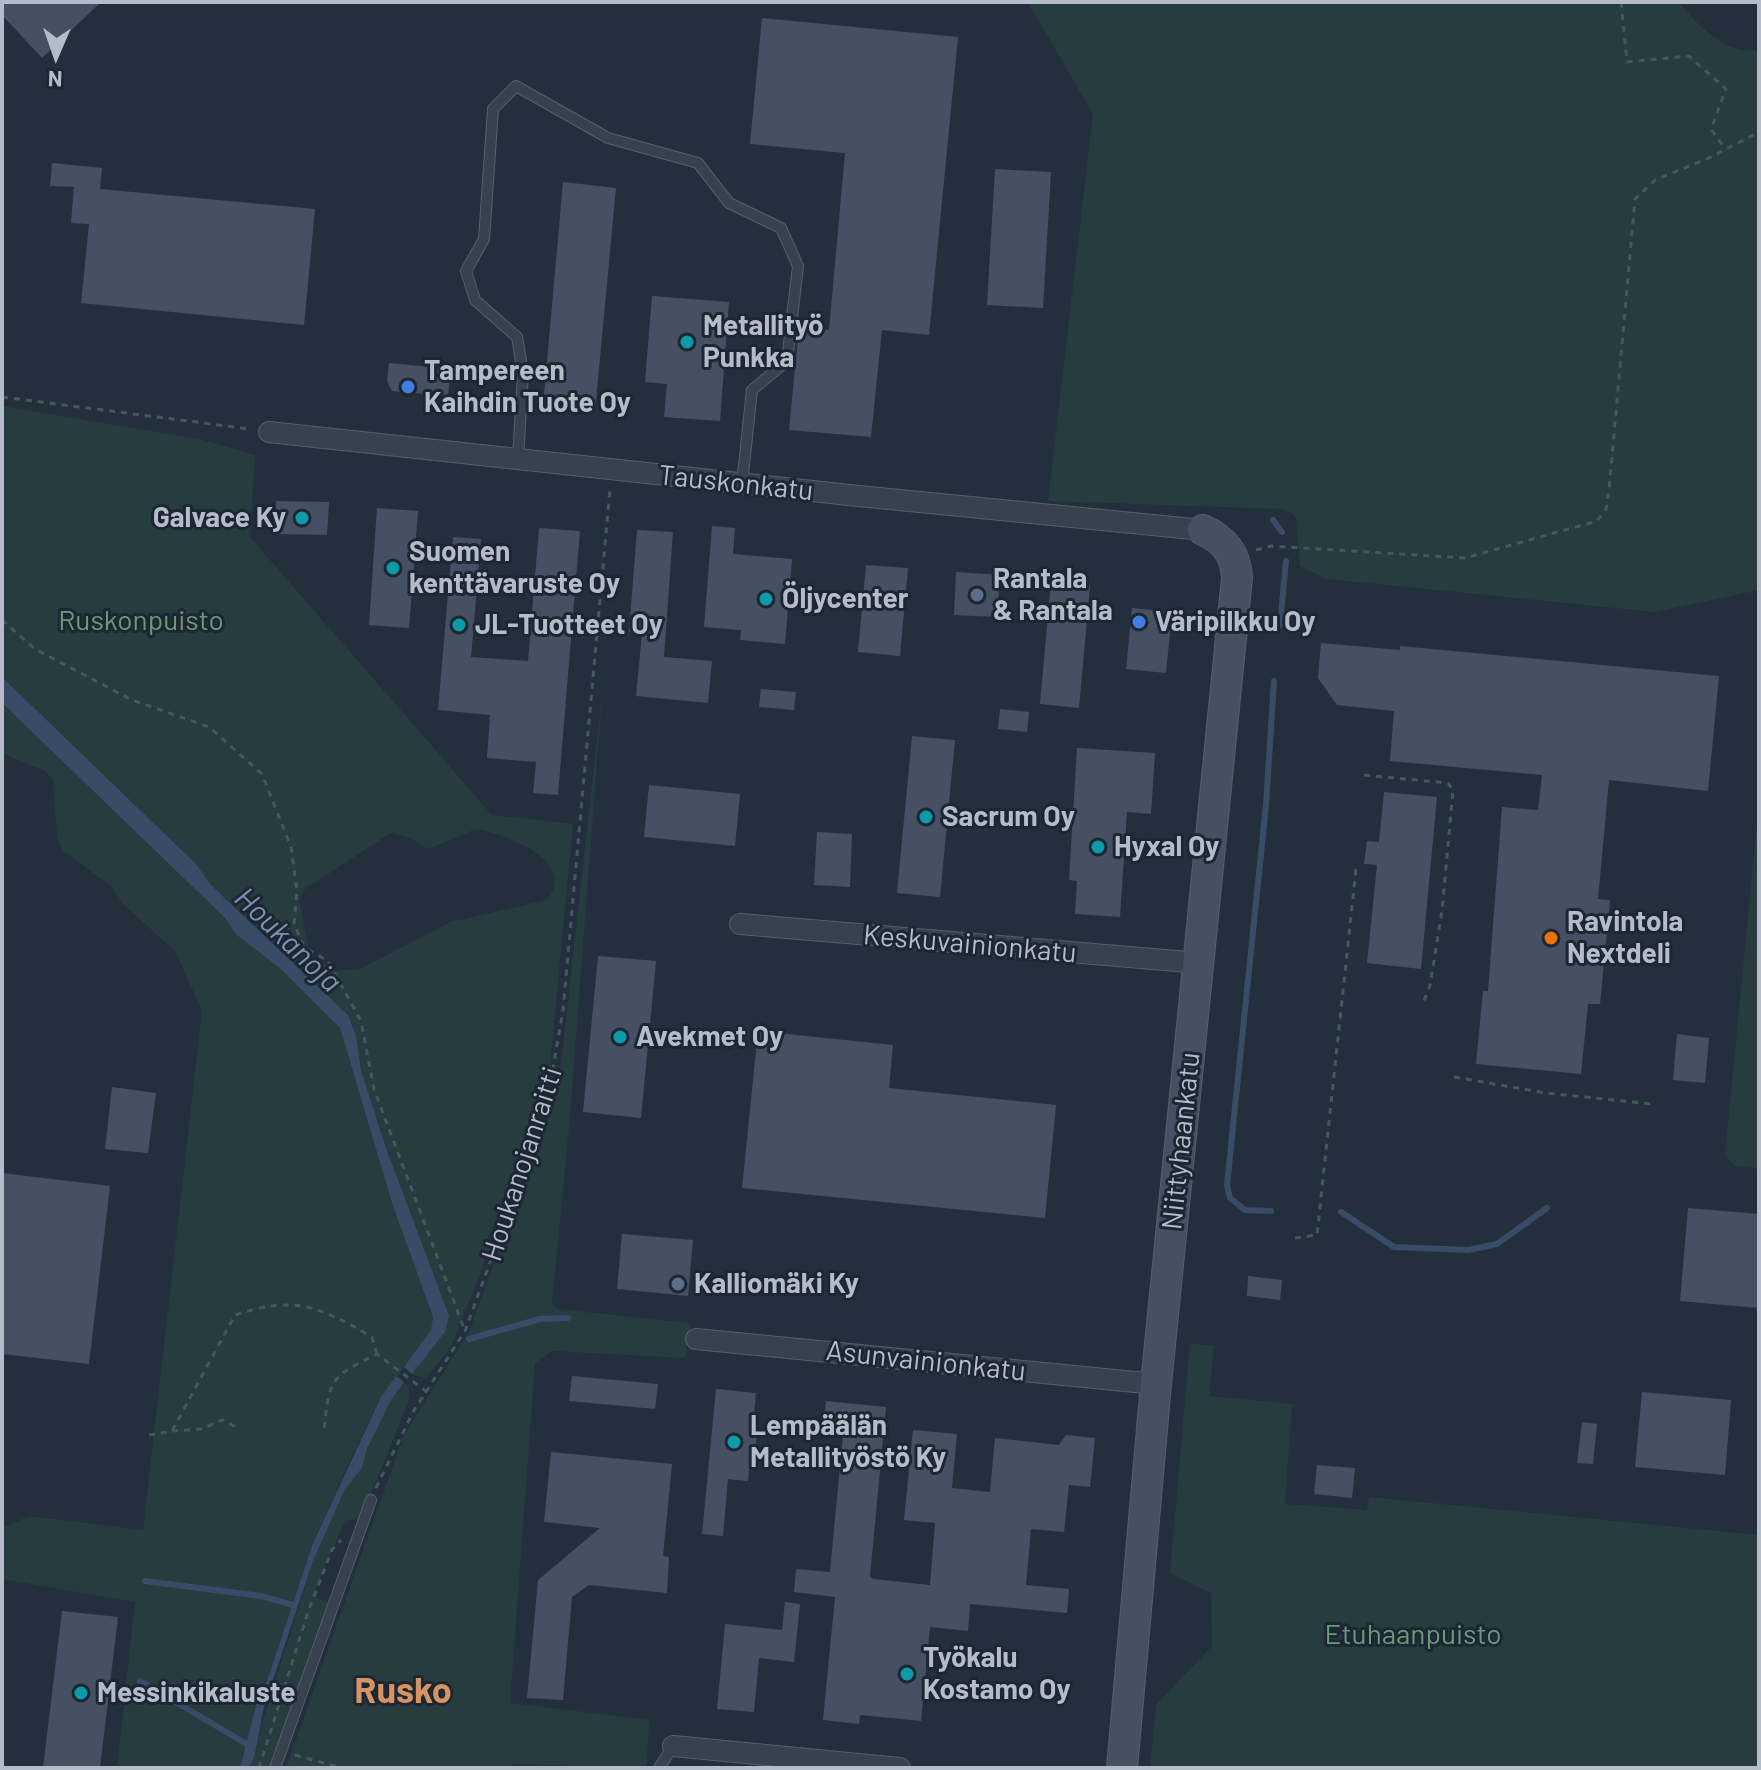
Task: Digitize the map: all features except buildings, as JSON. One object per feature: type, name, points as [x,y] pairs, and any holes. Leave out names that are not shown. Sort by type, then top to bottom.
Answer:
[{"type":"street","name":"Tauskonkatu","points":[[269,432],[1203,530]]},
{"type":"street","points":[[1203,530],[1217,536],[1233,556]]},
{"type":"street","name":"Niittyhaankatu","points":[[1122,1768],[1156,1384],[1237,578],[1233,556]]},
{"type":"street","name":"Keskuvainionkatu","points":[[740,924],[1200,963]]},
{"type":"street","name":"Asunvainionkatu","points":[[696,1339],[1156,1384]]},
{"type":"street","points":[[673,1746],[900,1768]]},
{"type":"lane","points":[[518,459],[523,373],[517,337],[475,300],[466,271],[484,239],[493,109],[516,86],[608,138],[698,163],[729,203],[781,228],[798,266],[787,361],[752,390],[742,484]]},
{"type":"lane","points":[[275,1768],[371,1500]]},
{"type":"lane","points":[[659,1768],[673,1746]]},
{"type":"path","points":[[1621,2],[1627,62],[1689,56],[1726,89],[1711,129],[1726,150]]},
{"type":"path","points":[[1233,556],[1271,546],[1465,558],[1597,521],[1606,509],[1609,490],[1635,199],[1655,180],[1726,150],[1759,132]]},
{"type":"path","points":[[2,397],[269,432]]},
{"type":"path","name":"Houkanojanraitti","points":[[371,1500],[382,1473],[427,1392],[465,1331],[546,1109],[558,1052],[583,820],[612,469]]},
{"type":"path","points":[[2,620],[35,649],[132,700],[209,727],[262,774],[291,847],[297,891],[294,924],[304,947],[328,961],[361,1021],[374,1089],[465,1331]]},
{"type":"path","points":[[1364,775],[1448,783],[1453,790],[1442,911],[1430,985],[1424,1001]]},
{"type":"path","points":[[1295,1238],[1317,1235],[1356,869]]},
{"type":"path","points":[[1454,1077],[1546,1093],[1652,1104]]},
{"type":"path","points":[[172,1431],[235,1315],[264,1305],[299,1303],[339,1318],[372,1337],[377,1354],[427,1392]]},
{"type":"path","points":[[324,1428],[329,1387],[344,1371],[377,1354]]},
{"type":"path","points":[[149,1435],[201,1429],[222,1420],[236,1427]]},
{"type":"path","points":[[259,1768],[309,1609],[332,1550],[342,1538]]},
{"type":"path","points":[[256,1689],[280,1697]]},
{"type":"path","points":[[281,1751],[342,1768]]},
{"type":"green space","points":[[1028,2],[1678,2],[1713,37],[1734,47],[1759,51],[1759,590],[1655,612],[1327,579],[1300,566],[1296,519],[1292,513],[1282,509],[1048,501],[1093,114]]},
{"type":"green space","name":"Ruskonpuisto","points":[[2,406],[203,440],[255,455],[250,537],[492,815],[573,824],[550,1067],[525,1155],[489,1237],[490,1248],[451,1347],[425,1379],[412,1374],[445,1332],[449,1316],[404,1201],[363,1078],[352,1023],[304,971],[210,884],[197,865],[2,677]],"holes":[[[476,829],[519,843],[546,862],[554,873],[555,886],[547,900],[451,922],[360,969],[336,971],[310,954],[299,900],[305,889],[391,833],[410,838],[428,849]]]},
{"type":"green space","points":[[602,695],[570,1116],[552,1303],[558,1309],[687,1323],[691,1326],[685,1358],[553,1351],[535,1363],[510,1703],[649,1720],[647,1763],[644,1768],[514,1764],[507,1768],[286,1768],[404,1435],[469,1332],[558,1091]]},
{"type":"green space","points":[[2,703],[224,917],[237,934],[281,969],[340,1028],[393,1206],[433,1317],[432,1330],[381,1398],[313,1543],[267,1681],[259,1694],[240,1768],[117,1768],[135,1602],[2,1579],[2,1528],[29,1516],[143,1530],[202,1011],[175,951],[124,905],[111,886],[64,852],[57,838],[53,780],[45,771],[2,753]]},
{"type":"green space","points":[[1759,802],[1759,1169],[1735,1166],[1725,1155]]},
{"type":"green space","name":"Etuhaanpuisto","points":[[1190,1343],[1214,1346],[1209,1396],[1292,1404],[1285,1504],[1367,1510],[1369,1497],[1759,1535],[1759,1768],[1150,1768],[1156,1705],[1212,1646],[1211,1593],[1170,1573]]},
{"type":"green space","points":[[404,1382],[409,1387],[409,1399],[362,1517],[345,1521],[314,1593],[315,1597],[330,1603],[272,1768],[248,1768],[313,1561],[345,1489],[362,1468],[367,1449],[391,1400]]},
{"type":"water","points":[[2,677],[197,865],[210,884],[348,1015],[356,1036],[361,1070],[386,1148],[449,1316],[445,1332],[412,1374],[404,1367],[431,1330],[433,1317],[393,1206],[340,1028],[281,969],[237,935],[224,917],[2,703]]},
{"type":"water","points":[[396,1376],[404,1382],[391,1400],[367,1449],[362,1468],[345,1489],[313,1561],[264,1707],[254,1758],[248,1768],[240,1768],[258,1698],[267,1681],[313,1543],[381,1397]]},
{"type":"waterway","points":[[1273,520],[1282,532]]},
{"type":"waterway","points":[[1280,625],[1286,561]]},
{"type":"waterway","points":[[1271,1211],[1245,1210],[1230,1198],[1227,1185],[1266,805],[1274,681]]},
{"type":"waterway","points":[[1341,1212],[1394,1247],[1468,1250],[1497,1244],[1547,1208]]},
{"type":"waterway","points":[[469,1339],[540,1319],[568,1318]]},
{"type":"waterway","points":[[145,1581],[261,1596],[293,1605]]},
{"type":"waterway","points":[[140,1681],[250,1746]]},
{"type":"place","name":"Metallityö Punkka","points":[[687,342]]},
{"type":"place","name":"Tampereen Kaihdin Tuote Oy","points":[[408,387]]},
{"type":"place","name":"Galvace Ky","points":[[302,518]]},
{"type":"place","name":"Suomen kenttävaruste Oy","points":[[393,568]]},
{"type":"place","name":"Rantala & Rantala","points":[[977,595]]},
{"type":"place","name":"Öljycenter","points":[[766,599]]},
{"type":"place","name":"Väripilkku Oy","points":[[1139,622]]},
{"type":"place","name":"JL-Tuotteet Oy","points":[[459,625]]},
{"type":"place","name":"Sacrum Oy","points":[[926,817]]},
{"type":"place","name":"Hyxal Oy","points":[[1098,847]]},
{"type":"place","name":"Ravintola Nextdeli","points":[[1551,938]]},
{"type":"place","name":"Avekmet Oy","points":[[620,1037]]},
{"type":"place","name":"Kalliomäki Ky","points":[[678,1284]]},
{"type":"place","name":"Lempäälän Metallityöstö Ky","points":[[734,1442]]},
{"type":"place","name":"Työkalu Kostamo Oy","points":[[907,1674]]},
{"type":"place","name":"Messinkikaluste","points":[[81,1693]]},
{"type":"district","name":"Rusko","points":[[403,1691]]},
{"type":"water label","name":"Houkanoja","points":[[288,940]]}]
